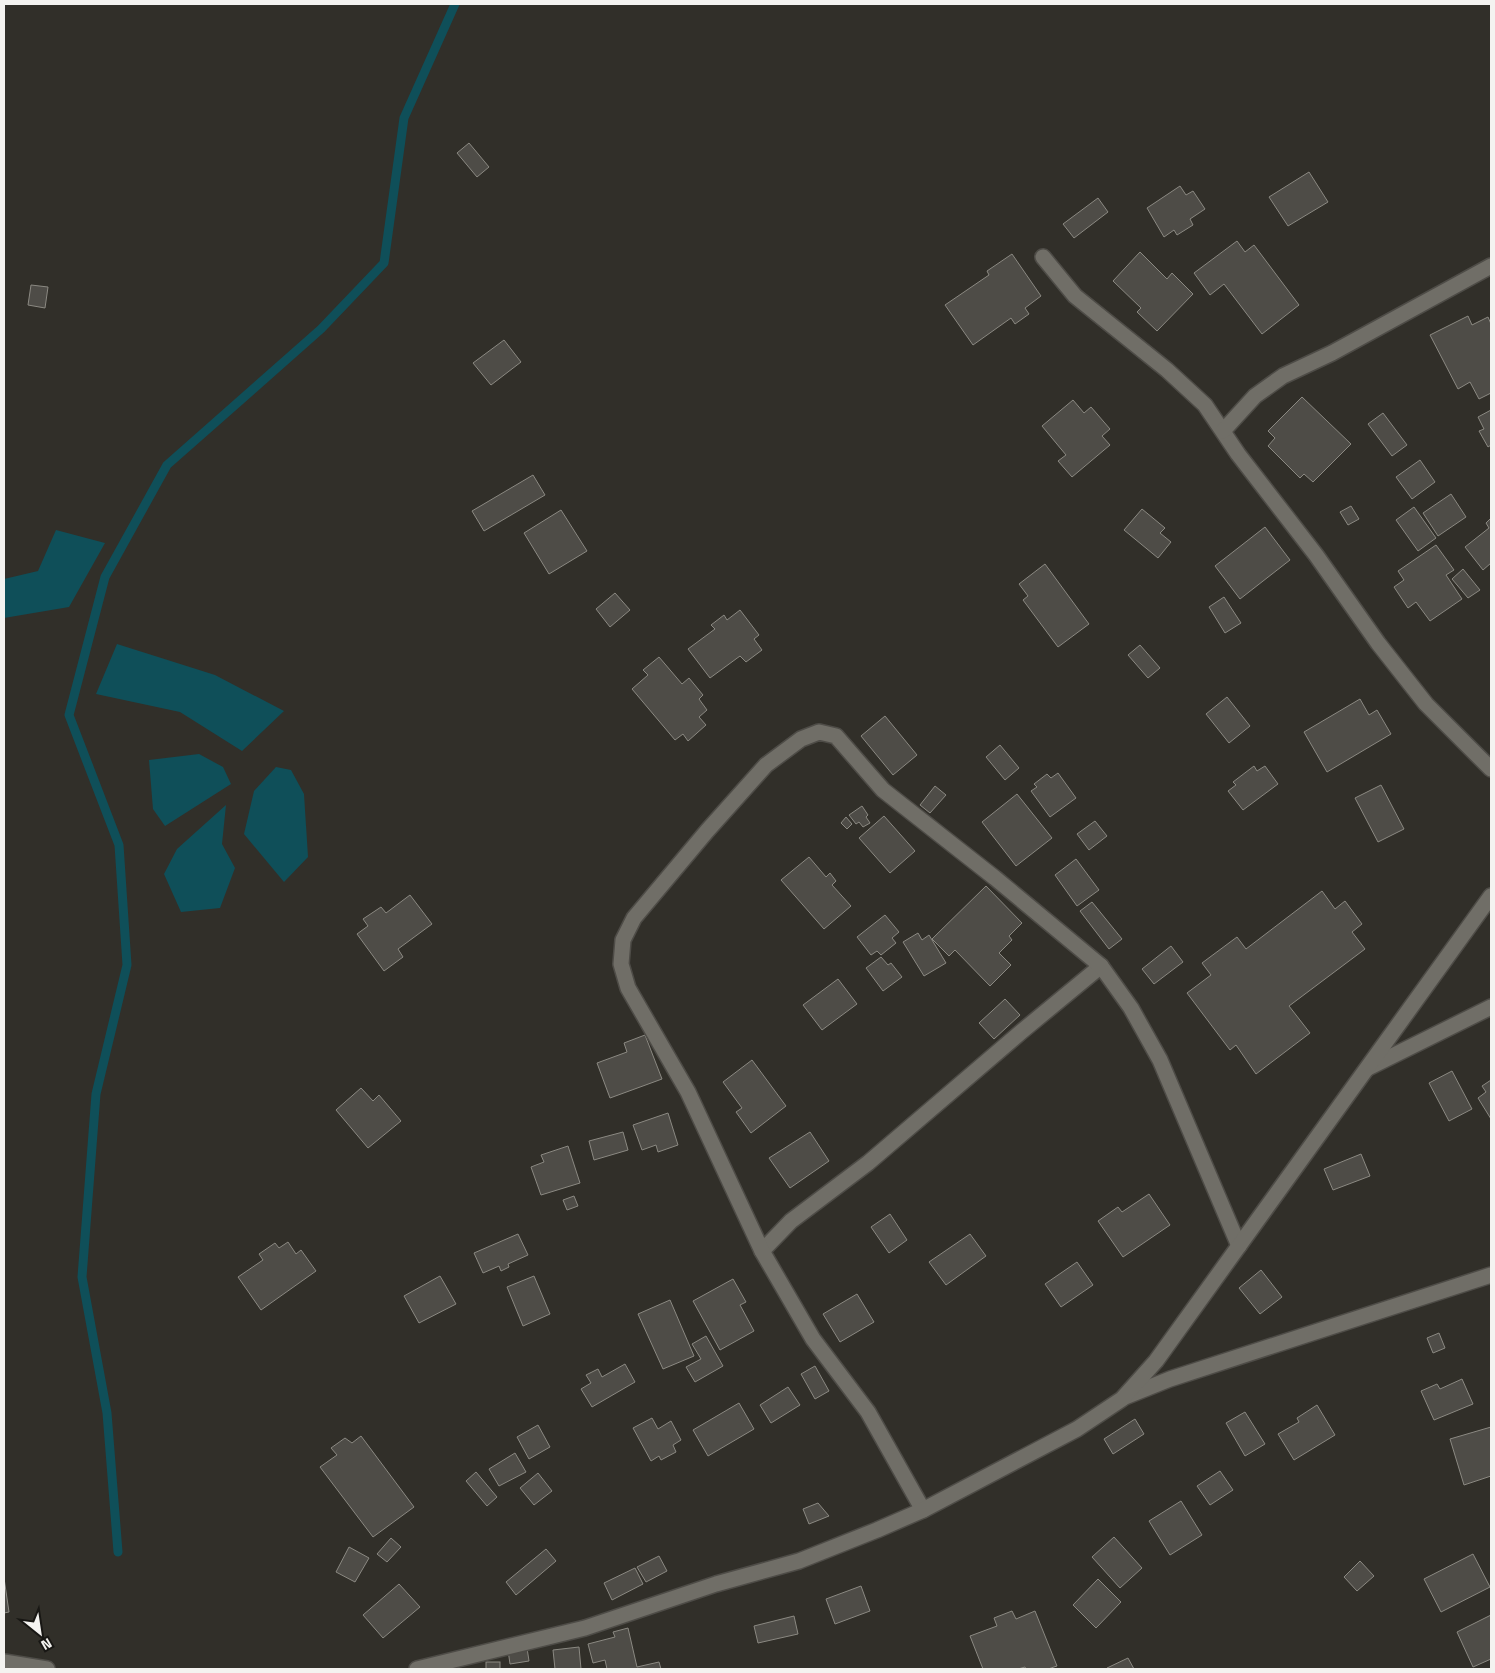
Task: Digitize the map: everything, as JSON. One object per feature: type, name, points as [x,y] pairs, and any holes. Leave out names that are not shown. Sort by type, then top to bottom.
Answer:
[{"type":"street","points":[[1043,257],[1076,296],[1167,370],[1205,406],[1316,555],[1378,643],[1420,697],[1491,769]]},
{"type":"street","points":[[1223,432],[1255,396],[1283,376],[1332,353],[1491,266]]},
{"type":"street","points":[[923,1510],[868,1412],[813,1339],[762,1251],[688,1092],[628,988],[621,964],[623,940],[634,918],[707,830],[766,765],[801,739],[819,732],[836,736],[883,790],[995,878],[1101,966],[1131,1008],[1160,1060],[1239,1246]]},
{"type":"street","points":[[1122,1399],[1156,1361],[1491,896]]},
{"type":"street","points":[[762,1251],[791,1221],[868,1163],[1101,966]]},
{"type":"street","points":[[1365,1070],[1491,1007]]},
{"type":"street","points":[[417,1669],[585,1628],[687,1593],[799,1561],[923,1510],[1077,1429],[1122,1399],[1170,1379],[1491,1275]]},
{"type":"street","points":[[4,1662],[47,1669]]},
{"type":"water","points":[[56,530],[105,543],[69,607],[4,618],[4,579],[38,571]]},
{"type":"water","points":[[117,644],[215,675],[284,711],[242,751],[180,712],[96,694]]},
{"type":"water","points":[[199,754],[223,767],[231,784],[165,826],[153,809],[149,760]]},
{"type":"water","points":[[276,767],[291,770],[304,794],[308,857],[284,882],[244,834],[254,791]]},
{"type":"water","points":[[226,805],[222,844],[235,868],[220,908],[181,912],[164,874],[177,849]]},
{"type":"building","points":[[469,143],[489,167],[477,177],[457,153]]},
{"type":"building","points":[[1309,172],[1328,202],[1288,226],[1269,197]]},
{"type":"building","points":[[1180,186],[1186,195],[1193,191],[1205,209],[1190,219],[1193,225],[1177,235],[1174,230],[1164,237],[1147,208]]},
{"type":"building","points":[[1098,198],[1108,212],[1074,238],[1063,224]]},
{"type":"building","points":[[1237,241],[1245,252],[1254,245],[1299,305],[1262,334],[1224,284],[1210,295],[1194,273]]},
{"type":"building","points":[[1140,252],[1167,279],[1172,273],[1193,294],[1157,331],[1137,312],[1141,308],[1113,281]]},
{"type":"building","points":[[1012,254],[1041,296],[1025,308],[1029,314],[1015,324],[1011,318],[973,345],[945,305],[989,275],[987,271]]},
{"type":"building","points":[[31,285],[48,287],[45,308],[28,305]]},
{"type":"building","points":[[1468,316],[1472,325],[1488,317],[1491,324],[1491,393],[1479,399],[1470,382],[1458,389],[1430,335]]},
{"type":"building","points":[[504,340],[521,362],[491,385],[473,363]]},
{"type":"building","points":[[1302,397],[1351,444],[1313,482],[1304,474],[1300,478],[1268,446],[1275,438],[1268,431]]},
{"type":"building","points":[[1073,400],[1084,413],[1091,407],[1110,429],[1102,436],[1110,445],[1072,477],[1058,461],[1066,455],[1042,426]]},
{"type":"building","points":[[1491,410],[1491,445],[1488,447],[1479,431],[1484,429],[1478,417]]},
{"type":"building","points":[[1383,413],[1407,445],[1392,456],[1368,424]]},
{"type":"building","points":[[1420,460],[1435,482],[1412,499],[1396,477]]},
{"type":"building","points":[[533,475],[545,495],[484,531],[472,511]]},
{"type":"building","points":[[1451,494],[1466,517],[1438,536],[1423,513]]},
{"type":"building","points":[[1351,506],[1359,519],[1348,525],[1340,512]]},
{"type":"building","points":[[1414,507],[1436,538],[1418,551],[1396,520]]},
{"type":"building","points":[[1142,509],[1165,528],[1160,533],[1171,542],[1158,558],[1124,530]]},
{"type":"building","points":[[561,510],[587,551],[549,574],[524,533]]},
{"type":"building","points":[[1491,518],[1491,563],[1483,570],[1465,547],[1489,528],[1486,523]]},
{"type":"building","points":[[1265,527],[1290,560],[1240,599],[1215,566]]},
{"type":"building","points":[[1436,545],[1454,570],[1446,575],[1462,599],[1430,621],[1416,602],[1408,608],[1394,587],[1404,580],[1398,571]]},
{"type":"building","points":[[1045,564],[1089,624],[1058,647],[1023,600],[1028,596],[1019,584]]},
{"type":"building","points":[[1463,569],[1480,590],[1468,598],[1452,579]]},
{"type":"building","points":[[615,593],[630,610],[610,627],[596,609]]},
{"type":"building","points":[[1224,597],[1241,623],[1225,633],[1209,607]]},
{"type":"building","points":[[740,610],[759,635],[754,639],[762,650],[746,662],[740,656],[710,678],[688,649],[715,629],[711,625],[724,615],[727,620]]},
{"type":"building","points":[[1140,645],[1160,668],[1148,678],[1128,655]]},
{"type":"building","points":[[659,657],[682,684],[689,678],[703,695],[699,699],[707,710],[699,717],[706,725],[688,741],[683,734],[675,740],[632,689],[648,675],[643,670]]},
{"type":"building","points":[[1227,697],[1250,726],[1229,743],[1206,714]]},
{"type":"building","points":[[1360,699],[1369,715],[1377,710],[1391,734],[1327,772],[1304,732]]},
{"type":"building","points":[[885,716],[917,755],[893,775],[861,736]]},
{"type":"building","points":[[1000,745],[1019,768],[1005,780],[986,757]]},
{"type":"building","points":[[1254,766],[1257,771],[1265,766],[1278,784],[1243,810],[1228,791],[1236,785],[1233,782]]},
{"type":"building","points":[[1058,773],[1076,798],[1050,817],[1031,791],[1037,787],[1034,784],[1047,774],[1051,778]]},
{"type":"building","points":[[1381,785],[1404,829],[1378,842],[1355,798]]},
{"type":"building","points":[[935,786],[946,795],[930,813],[920,805]]},
{"type":"building","points":[[1017,794],[1052,838],[1016,866],[982,822]]},
{"type":"building","points":[[862,806],[868,815],[866,817],[870,823],[863,827],[859,822],[856,824],[849,815]]},
{"type":"building","points":[[884,816],[915,851],[890,873],[859,838]]},
{"type":"building","points":[[846,817],[852,824],[847,829],[841,823]]},
{"type":"building","points":[[1095,821],[1107,836],[1089,850],[1077,834]]},
{"type":"building","points":[[809,857],[826,877],[830,873],[836,881],[832,885],[851,906],[824,929],[781,880]]},
{"type":"building","points":[[1076,859],[1099,890],[1077,906],[1055,875]]},
{"type":"building","points":[[986,886],[1022,923],[1009,936],[1012,940],[999,953],[1011,965],[990,986],[955,950],[949,956],[932,939]]},
{"type":"building","points":[[1322,891],[1335,909],[1345,901],[1362,924],[1352,932],[1365,949],[1289,1006],[1310,1033],[1256,1074],[1236,1045],[1230,1050],[1187,993],[1211,975],[1202,963],[1237,937],[1246,949]]},
{"type":"building","points":[[410,895],[432,924],[398,949],[403,957],[384,971],[357,934],[368,926],[363,919],[381,907],[386,913]]},
{"type":"building","points":[[1092,902],[1122,939],[1109,949],[1080,911]]},
{"type":"building","points":[[885,915],[899,932],[892,938],[896,943],[881,955],[877,951],[871,955],[857,937]]},
{"type":"building","points":[[918,933],[922,940],[929,935],[946,963],[924,976],[903,942]]},
{"type":"building","points":[[1171,946],[1183,962],[1154,984],[1142,969]]},
{"type":"building","points":[[881,957],[888,965],[891,963],[902,977],[883,991],[866,968]]},
{"type":"building","points":[[838,979],[857,1004],[822,1030],[803,1005]]},
{"type":"building","points":[[1005,999],[1020,1015],[994,1039],[979,1023]]},
{"type":"building","points":[[645,1035],[662,1079],[610,1098],[597,1063],[627,1052],[624,1043]]},
{"type":"building","points":[[752,1060],[786,1106],[751,1133],[736,1112],[742,1108],[723,1082]]},
{"type":"building","points":[[1452,1071],[1472,1109],[1449,1121],[1429,1083]]},
{"type":"building","points":[[1491,1080],[1491,1119],[1478,1098],[1486,1092],[1482,1086]]},
{"type":"building","points":[[361,1088],[373,1101],[379,1095],[401,1121],[368,1148],[336,1110]]},
{"type":"building","points":[[668,1113],[678,1145],[658,1152],[656,1145],[642,1150],[633,1125]]},
{"type":"building","points":[[623,1132],[628,1150],[594,1160],[589,1141]]},
{"type":"building","points":[[810,1132],[829,1161],[790,1188],[769,1158]]},
{"type":"building","points":[[568,1146],[580,1183],[541,1195],[531,1167],[544,1162],[541,1155]]},
{"type":"building","points":[[1361,1154],[1370,1176],[1333,1190],[1324,1169]]},
{"type":"building","points":[[1149,1194],[1170,1225],[1123,1257],[1098,1221],[1118,1207],[1122,1212]]},
{"type":"building","points":[[574,1196],[578,1206],[567,1210],[563,1200]]},
{"type":"building","points":[[890,1214],[907,1240],[889,1253],[871,1227]]},
{"type":"building","points":[[518,1234],[528,1255],[508,1264],[509,1267],[501,1271],[499,1266],[483,1273],[474,1253]]},
{"type":"building","points":[[970,1234],[986,1256],[946,1285],[929,1262]]},
{"type":"building","points":[[288,1242],[296,1254],[301,1250],[316,1271],[261,1310],[238,1277],[263,1260],[259,1254],[275,1243],[279,1248]]},
{"type":"building","points":[[1077,1262],[1093,1285],[1061,1307],[1045,1284]]},
{"type":"building","points":[[1261,1270],[1282,1297],[1260,1314],[1239,1288]]},
{"type":"building","points":[[440,1276],[456,1304],[419,1323],[404,1296]]},
{"type":"building","points":[[534,1276],[550,1314],[523,1326],[507,1287]]},
{"type":"building","points":[[733,1279],[746,1302],[740,1305],[754,1331],[720,1350],[693,1301]]},
{"type":"building","points":[[857,1294],[874,1322],[840,1342],[823,1314]]},
{"type":"building","points":[[670,1300],[694,1356],[663,1369],[638,1314]]},
{"type":"building","points":[[1439,1333],[1445,1348],[1433,1353],[1427,1338]]},
{"type":"building","points":[[706,1336],[723,1366],[695,1382],[686,1367],[701,1359],[692,1344]]},
{"type":"building","points":[[625,1364],[635,1382],[592,1407],[581,1389],[591,1383],[586,1375],[598,1369],[602,1377]]},
{"type":"building","points":[[815,1366],[829,1391],[815,1399],[801,1374]]},
{"type":"building","points":[[1462,1379],[1473,1404],[1434,1420],[1421,1391],[1437,1384],[1440,1389]]},
{"type":"building","points":[[788,1387],[800,1405],[771,1423],[760,1405]]},
{"type":"building","points":[[739,1403],[754,1429],[708,1456],[693,1430]]},
{"type":"building","points":[[1317,1405],[1335,1435],[1294,1460],[1278,1434],[1299,1422],[1297,1418]]},
{"type":"building","points":[[1245,1412],[1265,1444],[1245,1456],[1226,1423]]},
{"type":"building","points":[[652,1418],[658,1429],[671,1421],[681,1440],[673,1445],[676,1452],[661,1460],[659,1456],[651,1461],[633,1428]]},
{"type":"building","points":[[1135,1419],[1144,1434],[1113,1454],[1104,1439]]},
{"type":"building","points":[[538,1425],[550,1447],[529,1459],[517,1437]]},
{"type":"building","points":[[1491,1427],[1491,1476],[1464,1485],[1450,1439]]},
{"type":"building","points":[[361,1436],[414,1507],[373,1537],[320,1467],[337,1455],[331,1448],[345,1438],[352,1443]]},
{"type":"building","points":[[515,1453],[526,1472],[499,1486],[489,1469]]},
{"type":"building","points":[[1220,1471],[1233,1490],[1210,1505],[1197,1486]]},
{"type":"building","points":[[476,1472],[497,1497],[487,1506],[466,1481]]},
{"type":"building","points":[[538,1473],[552,1491],[534,1505],[520,1488]]},
{"type":"building","points":[[1181,1501],[1202,1535],[1170,1555],[1149,1521]]},
{"type":"building","points":[[818,1503],[829,1516],[809,1524],[803,1509]]},
{"type":"building","points":[[1114,1537],[1142,1568],[1120,1588],[1092,1557]]},
{"type":"building","points":[[391,1538],[401,1547],[387,1562],[377,1554]]},
{"type":"building","points":[[349,1547],[369,1558],[355,1582],[336,1572]]},
{"type":"building","points":[[546,1549],[556,1561],[516,1595],[506,1582]]},
{"type":"building","points":[[1473,1554],[1490,1587],[1441,1612],[1424,1579]]},
{"type":"building","points":[[659,1556],[667,1571],[646,1582],[637,1567]]},
{"type":"building","points":[[1360,1561],[1374,1576],[1357,1591],[1344,1577]]},
{"type":"building","points":[[635,1568],[643,1584],[612,1600],[604,1583]]},
{"type":"building","points":[[4,1578],[9,1612],[4,1613]]},
{"type":"building","points":[[1098,1579],[1121,1602],[1096,1628],[1073,1605]]},
{"type":"building","points":[[399,1584],[420,1607],[383,1638],[363,1615]]},
{"type":"building","points":[[861,1586],[870,1611],[835,1624],[826,1599]]},
{"type":"building","points":[[1012,1611],[1016,1619],[1035,1611],[1057,1666],[1048,1669],[1026,1669],[1025,1667],[1018,1669],[983,1669],[970,1636],[997,1626],[994,1618]]},
{"type":"building","points":[[1491,1615],[1491,1659],[1473,1667],[1457,1632]]},
{"type":"building","points":[[794,1616],[798,1634],[758,1643],[754,1626]]},
{"type":"building","points":[[628,1628],[637,1667],[659,1662],[661,1669],[607,1669],[605,1660],[593,1663],[588,1644],[615,1637],[613,1632]]},
{"type":"building","points":[[579,1647],[581,1669],[555,1669],[553,1650]]},
{"type":"building","points":[[527,1648],[529,1661],[510,1664],[508,1650]]},
{"type":"building","points":[[1128,1658],[1134,1669],[1107,1668]]},
{"type":"building","points":[[486,1662],[500,1662],[500,1669],[486,1669]]},
{"type":"waterway","points":[[118,1552],[107,1413],[82,1277],[96,1094],[127,965],[119,845],[69,715],[105,577],[167,465],[321,329],[384,263],[404,118],[455,4]]}]
